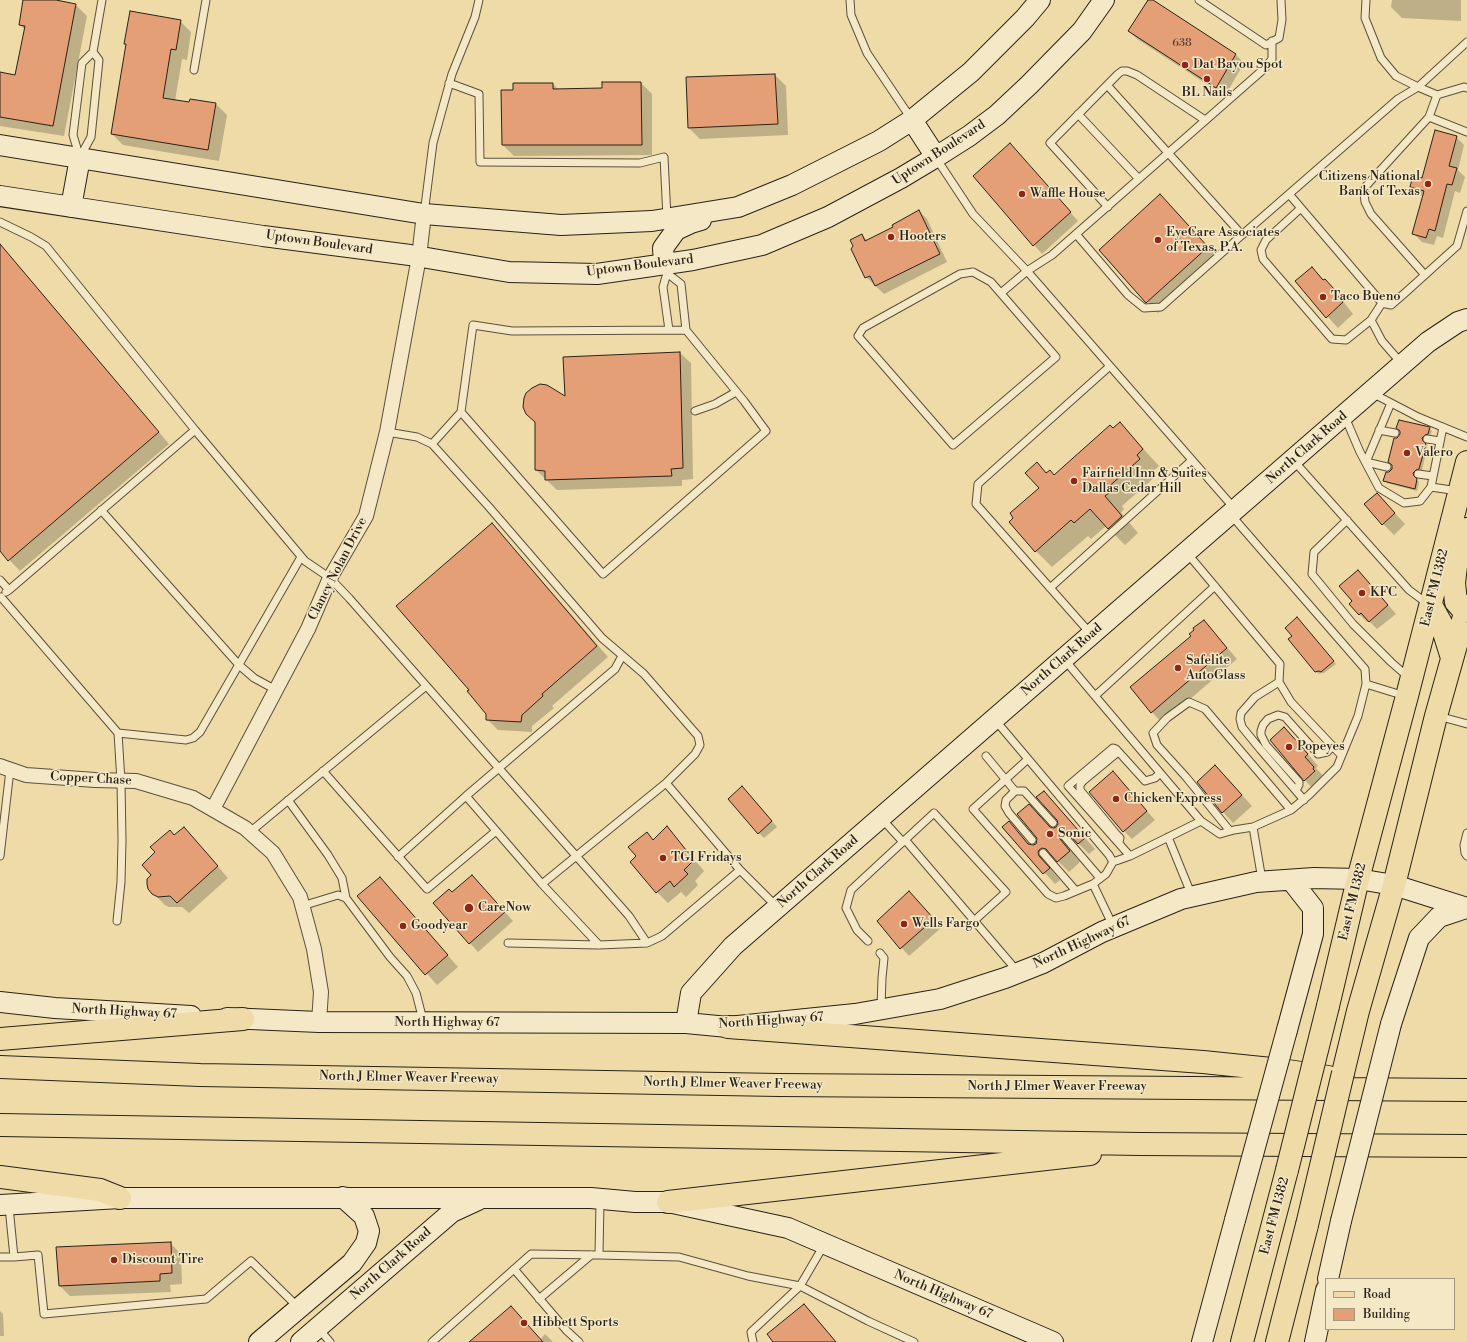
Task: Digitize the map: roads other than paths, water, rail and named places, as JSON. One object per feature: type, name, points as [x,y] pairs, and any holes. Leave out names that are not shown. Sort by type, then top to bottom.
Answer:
[{"type":"main road","points":[[665,269],[663,248],[676,230],[691,223],[711,218],[792,185],[879,141],[912,120],[971,72],[1025,18],[1040,0]]},
{"type":"main road","name":"Uptown Boulevard","points":[[0,196],[263,236],[419,257],[509,272],[597,274],[665,269],[693,260],[762,245],[828,217],[901,178],[936,157],[969,136],[997,115],[1030,85],[1082,31],[1104,0]]},
{"type":"main road","points":[[912,120],[936,157]]},
{"type":"main road","points":[[0,144],[424,214],[561,225],[652,221],[738,207]]},
{"type":"main road","points":[[71,207],[80,158]]},
{"type":"main road","name":"North Clark Road","points":[[686,1023],[691,993],[733,946],[1428,342],[1458,322],[1467,320]]},
{"type":"main road","name":"East FM 1382","points":[[1242,1342],[1274,1222],[1358,879],[1431,605],[1463,495],[1467,462]]},
{"type":"main road","points":[[1277,1342],[1358,1011],[1394,885],[1436,716],[1466,610],[1456,602],[1454,583],[1456,566],[1467,528]]},
{"type":"main road","points":[[1431,605],[1442,623],[1452,658]]},
{"type":"main road","name":"North Highway 67","points":[[0,1002],[55,1008],[318,1022],[686,1023],[728,1027],[855,1014],[940,998],[1043,963],[1113,927],[1181,899],[1263,882],[1314,878],[1358,879],[1394,885],[1467,908]]},
{"type":"main road","points":[[1202,1342],[1312,934],[1313,908],[1291,880]]},
{"type":"main road","points":[[1328,1278],[1341,1221],[1391,1024],[1419,938],[1439,917],[1467,908]]},
{"type":"main road","points":[[0,1039],[243,1019]]},
{"type":"main road","points":[[728,1027],[1203,1062],[1281,1070],[1397,1089]]},
{"type":"main road","name":"North J Elmer Weaver Freeway","points":[[0,1067],[208,1075],[771,1085],[1467,1090]]},
{"type":"main road","points":[[0,1125],[1140,1144],[1467,1146]]},
{"type":"main road","points":[[668,1202],[1124,1150],[1140,1144]]},
{"type":"main road","points":[[0,1177],[100,1190],[120,1198]]},
{"type":"main road","name":"North Clark Road","points":[[259,1342],[352,1262],[366,1243],[369,1231],[364,1216],[343,1197]]},
{"type":"main road","name":"North Clark Road","points":[[301,1342],[324,1335],[452,1212],[486,1197]]},
{"type":"main road","name":"North Highway 67","points":[[4,1205],[120,1198],[486,1197],[600,1198],[635,1202],[668,1202],[788,1228],[1046,1341]]},
{"type":"main road","points":[[1315,1342],[1325,1295]]},
{"type":"main road","points":[[299,1308],[324,1335]]},
{"type":"street","name":"Clancy Nolan Drive","points":[[213,809],[308,629],[330,578],[366,516],[387,432],[419,257],[424,214]]},
{"type":"street","name":"Copper Chase","points":[[5,768],[26,775],[136,781],[193,798],[250,832],[273,854],[300,897],[314,949],[321,992],[318,1022]]},
{"type":"lane","points":[[80,158],[72,135],[82,63],[93,52],[102,0]]},
{"type":"lane","points":[[194,70],[206,0]]},
{"type":"lane","points":[[424,214],[433,143],[449,83],[475,17],[480,0]]},
{"type":"lane","points":[[850,0],[851,15],[868,53],[886,83],[912,120]]},
{"type":"lane","points":[[1199,0],[1266,44],[1279,38],[1282,20],[1281,0]]},
{"type":"lane","points":[[1366,0],[1365,18],[1381,58],[1396,76],[1436,95],[1465,87]]},
{"type":"lane","points":[[1001,293],[1026,271],[1052,255],[1265,68],[1272,59],[1272,41]]},
{"type":"lane","points":[[1076,234],[1128,295],[1144,308],[1161,307],[1289,194],[1398,100],[1418,86],[1467,42]]},
{"type":"lane","points":[[80,158],[91,137],[99,60],[93,52]]},
{"type":"lane","points":[[1108,207],[1050,143],[1122,71],[1127,71],[1137,75],[1206,120]]},
{"type":"lane","points":[[449,83],[479,94],[480,162],[640,162],[664,157],[667,218]]},
{"type":"lane","points":[[1107,85],[1242,235]]},
{"type":"lane","points":[[1425,276],[1371,214],[1365,202],[1364,193],[1366,186],[1429,117],[1436,95]]},
{"type":"lane","points":[[1078,114],[1139,179]]},
{"type":"lane","points":[[1429,117],[1467,132]]},
{"type":"lane","points":[[936,157],[973,214],[1026,271],[1192,460],[1233,512],[1365,669],[1366,684],[1358,716],[1337,767],[1304,800],[1291,810],[1254,827],[1220,834],[1201,820],[1063,659]]},
{"type":"lane","points":[[1289,194],[1382,303],[1391,305],[1425,276],[1456,246],[1467,211]]},
{"type":"lane","points":[[1301,208],[1266,240],[1261,250],[1263,259],[1332,339],[1346,340],[1371,320],[1382,303]]},
{"type":"lane","points":[[0,222],[46,246],[195,430],[301,557],[330,578],[629,916],[646,943]]},
{"type":"lane","points":[[461,412],[604,574],[766,431],[686,330],[681,284],[665,269]]},
{"type":"lane","points":[[665,269],[663,287],[669,330]]},
{"type":"lane","points":[[973,272],[991,282],[1001,293],[1056,357],[953,445],[858,336],[863,328],[960,274],[973,272]]},
{"type":"lane","points":[[1371,320],[1382,341],[1403,365]]},
{"type":"lane","points":[[432,444],[461,412],[473,326],[512,331],[686,330]]},
{"type":"lane","points":[[1091,635],[976,504],[978,484],[1110,366]]},
{"type":"lane","points":[[695,411],[715,404],[736,392]]},
{"type":"lane","points":[[1371,392],[1418,417],[1467,437]]},
{"type":"lane","points":[[1366,462],[1391,403]]},
{"type":"lane","points":[[1344,416],[1379,488],[1404,503],[1420,502],[1431,487],[1443,427]]},
{"type":"lane","points":[[117,921],[121,882],[122,840],[121,781],[118,733],[1,597],[195,430]]},
{"type":"lane","points":[[1379,430],[1395,433]]},
{"type":"lane","points":[[387,432],[417,437],[432,444],[489,507],[602,638],[644,674],[698,736],[700,745],[696,754],[666,783],[542,884]]},
{"type":"lane","points":[[1427,439],[1440,441]]},
{"type":"lane","points":[[1050,588],[1192,460]]},
{"type":"lane","points":[[1293,460],[1410,590],[1431,605]]},
{"type":"lane","points":[[1366,462],[1387,467]]},
{"type":"lane","points":[[1418,474],[1433,476]]},
{"type":"lane","points":[[1431,487],[1463,495]]},
{"type":"lane","points":[[101,510],[239,665],[254,678],[276,690]]},
{"type":"lane","points":[[1347,520],[1314,552],[1312,574],[1353,624],[1391,662],[1409,688]]},
{"type":"lane","points":[[1186,553],[1280,664],[1279,682],[1291,702],[1341,755]]},
{"type":"lane","points":[[118,733],[186,740],[193,738],[200,732],[301,557]]},
{"type":"lane","points":[[0,580],[9,590]]},
{"type":"lane","points":[[1095,696],[1215,586]]},
{"type":"lane","points":[[398,857],[466,796],[615,669],[622,656]]},
{"type":"lane","points":[[1279,682],[1255,697],[1245,706],[1241,713],[1240,720],[1242,727],[1304,800]]},
{"type":"lane","points":[[1366,684],[1409,688]]},
{"type":"lane","points":[[250,832],[426,686]]},
{"type":"lane","points":[[1230,831],[1186,777],[1157,745],[1153,733],[1167,718],[1189,702],[1205,709],[1291,810]]},
{"type":"lane","points":[[1296,790],[1299,782],[1266,745],[1261,735],[1262,725],[1268,719],[1278,715],[1285,717],[1318,754],[1327,752],[1333,746]]},
{"type":"lane","points":[[1436,716],[1467,724]]},
{"type":"lane","points":[[994,719],[1109,854],[1113,862]]},
{"type":"lane","points":[[1130,856],[1068,786],[1113,748],[1145,782],[1155,778],[1160,773]]},
{"type":"lane","points":[[1118,752],[1083,782],[1080,785],[1080,790],[1120,838],[1120,844]]},
{"type":"lane","points":[[986,756],[1015,791]]},
{"type":"lane","points":[[1028,759],[973,809],[1048,894],[1056,898],[1093,884],[1106,874],[1113,862],[1130,856],[1201,820]]},
{"type":"lane","points":[[0,856],[5,768]]},
{"type":"lane","points":[[322,772],[427,889],[496,831]]},
{"type":"lane","points":[[666,783],[740,870],[777,907]]},
{"type":"lane","points":[[1032,840],[1009,813],[1005,806],[1006,800],[1015,791],[1024,791],[1053,823]]},
{"type":"lane","points":[[466,796],[542,884],[599,945]]},
{"type":"lane","points":[[288,800],[328,855],[342,878],[346,898],[390,957],[407,976],[416,993],[423,1022]]},
{"type":"lane","points":[[868,941],[857,930],[846,908],[851,890],[902,841],[934,813],[1006,892],[975,920]]},
{"type":"lane","points":[[881,817],[902,841],[907,842],[1018,972]]},
{"type":"lane","points":[[1254,827],[1263,882]]},
{"type":"lane","points":[[1467,833],[1464,845],[1467,856]]},
{"type":"lane","points":[[1064,836],[1100,878]]},
{"type":"lane","points":[[1168,837],[1192,897]]},
{"type":"lane","points":[[1044,853],[1076,891]]},
{"type":"lane","points":[[508,943],[599,945],[646,943],[662,936],[740,870]]},
{"type":"lane","points":[[1093,884],[1113,927]]},
{"type":"lane","points":[[302,906],[338,895],[346,898]]},
{"type":"lane","points":[[880,953],[884,958],[880,1010]]},
{"type":"lane","points":[[539,1299],[595,1255],[600,1198]]},
{"type":"lane","points":[[4,1205],[14,1257]]},
{"type":"lane","points":[[753,1342],[751,1332],[800,1286],[824,1244]]},
{"type":"lane","points":[[432,1342],[531,1254],[679,1257],[748,1276],[800,1286],[868,1321],[914,1342]]},
{"type":"lane","points":[[0,1258],[38,1255],[44,1314],[206,1299],[251,1261],[299,1308]]},
{"type":"lane","points":[[514,1269],[567,1331],[579,1342]]},
{"type":"place","name":"Dat Bayou Spot","points":[[1185,65]]},
{"type":"place","name":"BL Nails","points":[[1207,79]]},
{"type":"place","name":"Citizens National Bank of Texas","points":[[1428,184]]},
{"type":"place","name":"Waffle House","points":[[1022,194]]},
{"type":"place","name":"Hooters","points":[[891,237]]},
{"type":"place","name":"EyeCare Associates of Texas, P.A.","points":[[1158,240]]},
{"type":"place","name":"Taco Bueno","points":[[1323,297]]},
{"type":"place","name":"Valero","points":[[1407,453]]},
{"type":"place","name":"Fairfield Inn & Suites Dallas Cedar Hill","points":[[1074,481]]},
{"type":"place","name":"KFC","points":[[1362,593]]},
{"type":"place","name":"Safelite AutoGlass","points":[[1178,668]]},
{"type":"place","name":"Popeyes","points":[[1289,747]]},
{"type":"place","name":"Chicken Express","points":[[1116,799]]},
{"type":"place","name":"Sonic","points":[[1050,834]]},
{"type":"place","name":"TGI Fridays","points":[[663,858]]},
{"type":"place","name":"CareNow","points":[[469,908]]},
{"type":"place","name":"Wells Fargo","points":[[904,924]]},
{"type":"place","name":"Goodyear","points":[[403,926]]},
{"type":"place","name":"Discount Tire","points":[[114,1260]]},
{"type":"place","name":"Hibbett Sports","points":[[524,1323]]}]
